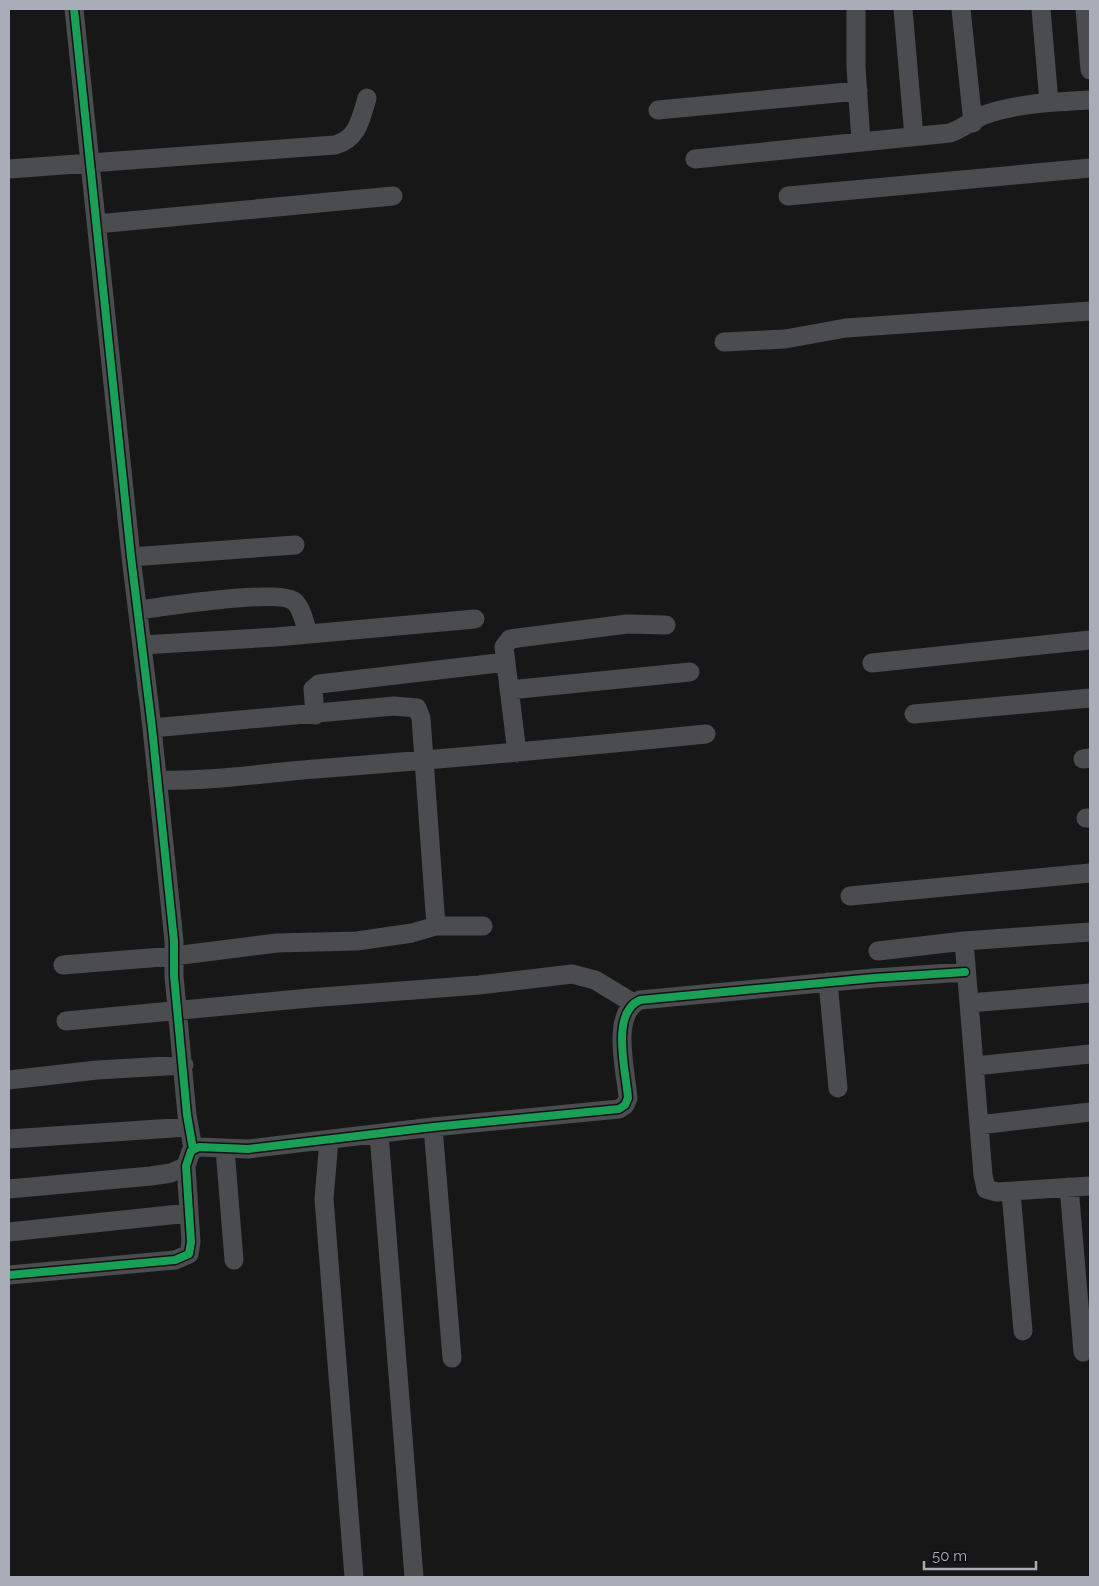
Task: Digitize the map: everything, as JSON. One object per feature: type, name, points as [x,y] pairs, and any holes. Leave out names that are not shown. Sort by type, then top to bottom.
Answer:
[{"type":"street","points":[[9,1275],[183,1258],[189,1254],[190,1249],[190,1158],[174,956],[152,728],[131,557],[74,9]]},
{"type":"street","points":[[856,9],[861,142]]},
{"type":"street","points":[[903,9],[914,137]]},
{"type":"street","points":[[961,9],[973,123]]},
{"type":"street","points":[[1041,9],[1049,102]]},
{"type":"street","points":[[1085,9],[1090,70]]},
{"type":"street","points":[[658,110],[858,91]]},
{"type":"street","points":[[9,170],[335,145],[342,143],[355,133],[368,98]]},
{"type":"street","points":[[695,159],[950,133],[973,123],[982,116],[1049,102],[1090,100]]},
{"type":"street","points":[[788,196],[1090,168]]},
{"type":"street","points":[[97,224],[392,196]]},
{"type":"street","points":[[724,342],[785,339],[846,328],[1090,311]]},
{"type":"street","points":[[131,557],[295,545]]},
{"type":"street","points":[[138,610],[253,597],[287,597],[294,601],[299,608],[308,634]]},
{"type":"street","points":[[142,645],[308,634],[475,618]]},
{"type":"street","points":[[517,753],[504,647],[510,638],[626,624],[666,625]]},
{"type":"street","points":[[872,663],[1090,640]]},
{"type":"street","points":[[315,715],[314,690],[320,684],[506,662]]},
{"type":"street","points":[[509,690],[690,672]]},
{"type":"street","points":[[914,714],[1090,698]]},
{"type":"street","points":[[152,728],[315,715],[394,706],[416,708],[421,718],[436,926]]},
{"type":"street","points":[[157,780],[187,781],[247,774],[424,762],[706,734]]},
{"type":"street","points":[[850,896],[1090,873]]},
{"type":"street","points":[[64,965],[174,956],[277,943],[357,941],[412,933],[436,926],[483,926]]},
{"type":"street","points":[[878,951],[964,941],[1090,932]]},
{"type":"street","points":[[964,941],[965,972],[975,1066],[983,1175],[986,1189],[996,1192],[1010,1192],[1090,1186]]},
{"type":"street","points":[[9,1190],[171,1173],[190,1158],[199,1147],[225,1150],[434,1127],[613,1111],[625,1105],[628,1098],[623,1022],[628,1008],[633,1003],[652,998],[965,972]]},
{"type":"street","points":[[66,1021],[479,985],[572,974],[596,980],[633,1003]]},
{"type":"street","points":[[828,982],[838,1088]]},
{"type":"street","points":[[969,1003],[1090,993]]},
{"type":"street","points":[[975,1066],[1090,1054]]},
{"type":"street","points":[[9,1080],[97,1070],[184,1065]]},
{"type":"street","points":[[979,1125],[1090,1112]]},
{"type":"street","points":[[9,1138],[188,1127]]},
{"type":"street","points":[[434,1127],[452,1358]]},
{"type":"street","points":[[379,1134],[414,1577]]},
{"type":"street","points":[[329,1140],[324,1199],[354,1577]]},
{"type":"street","points":[[225,1150],[234,1260]]},
{"type":"street","points":[[1069,1187],[1083,1352]]},
{"type":"street","points":[[1010,1192],[1023,1331]]},
{"type":"street","points":[[9,1232],[189,1213]]},
{"type":"cycle path","points":[[74,9],[131,557],[152,728],[174,941],[174,976],[187,1115],[193,1149]]},
{"type":"cycle path","points":[[9,1275],[175,1260],[189,1254],[191,1242],[186,1166],[191,1151],[199,1147],[248,1149],[433,1127],[619,1109],[625,1105],[628,1098],[623,1059],[622,1030],[625,1017],[631,1007],[640,1000],[874,978],[965,972]]}]
